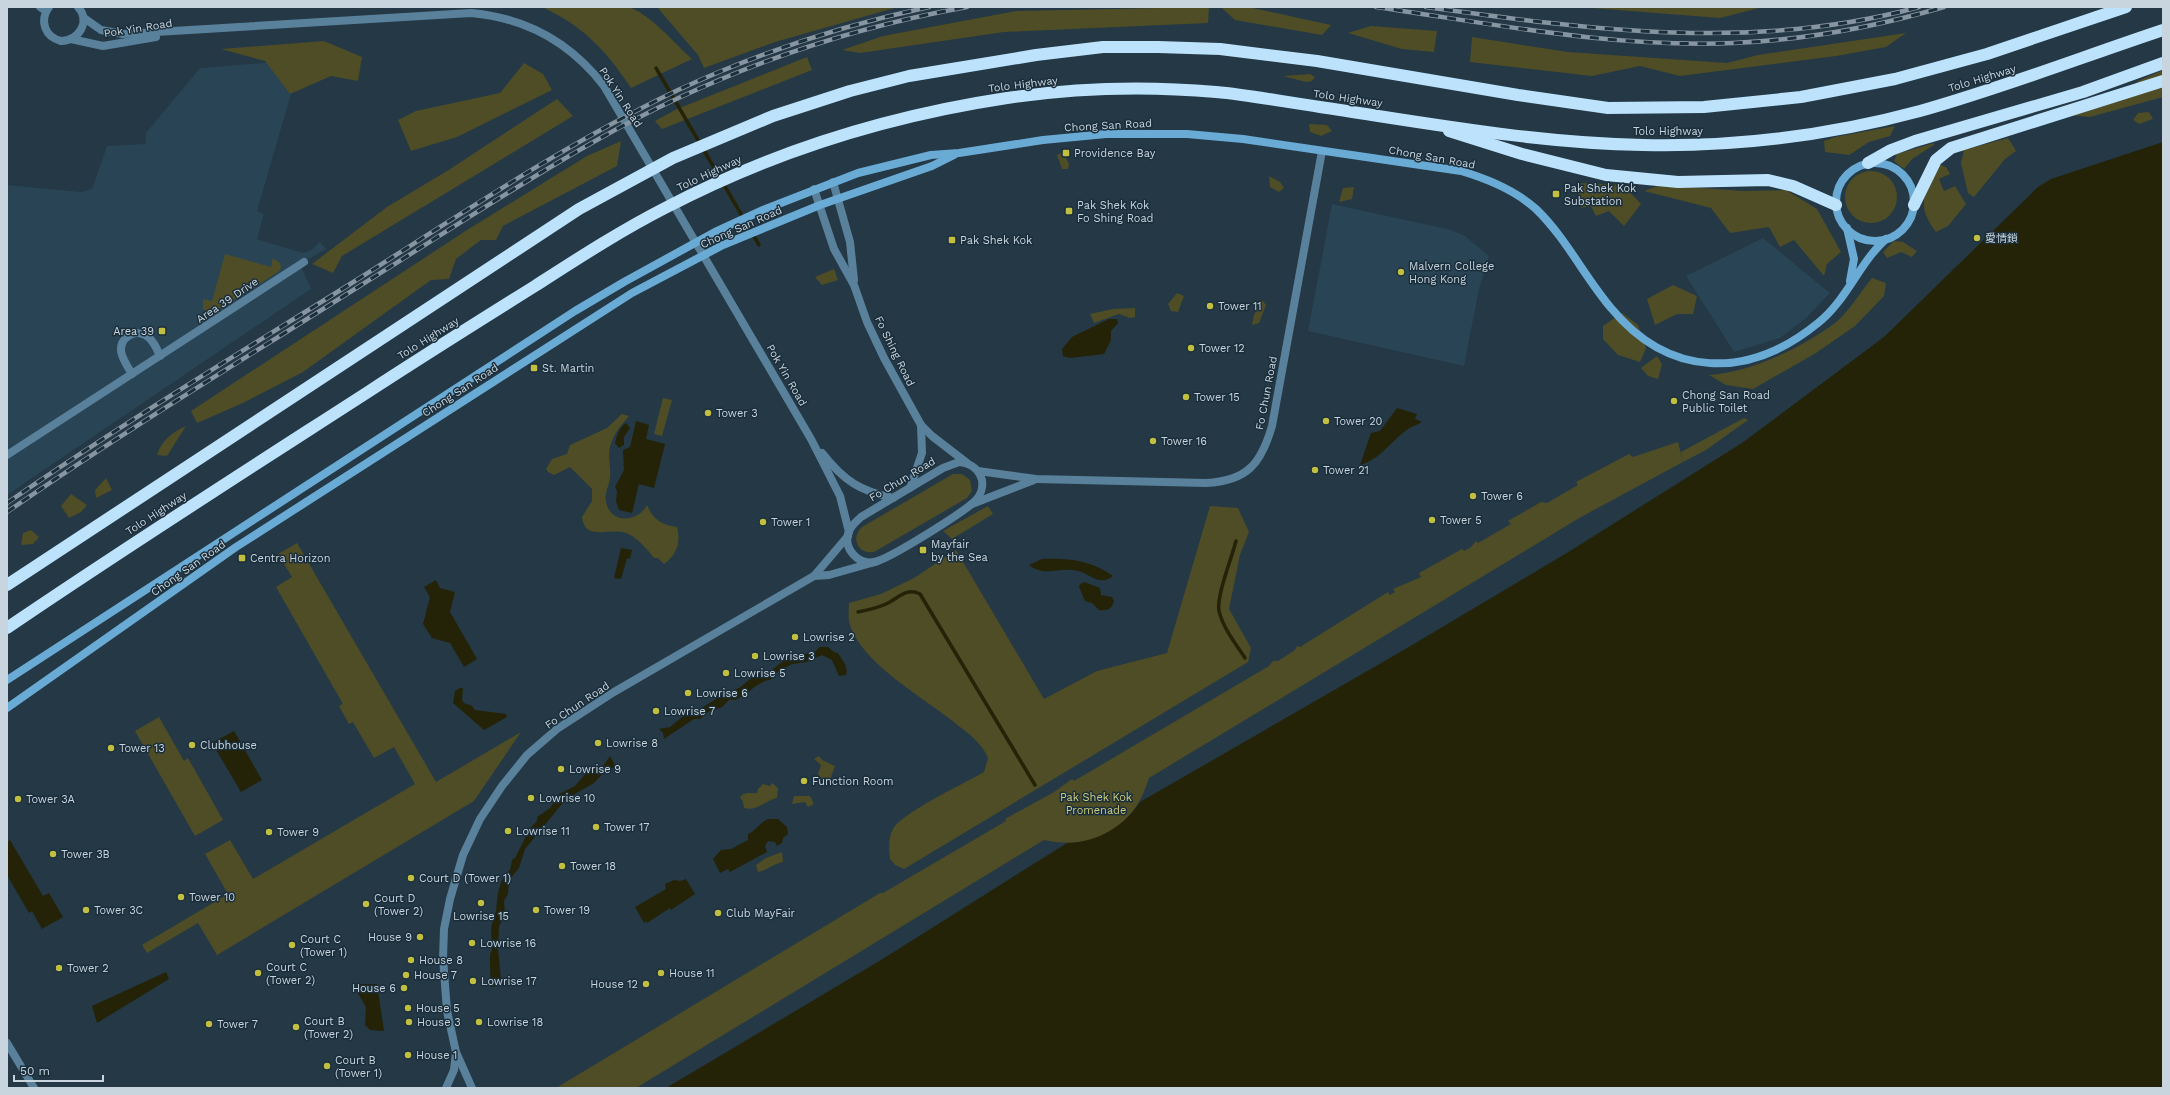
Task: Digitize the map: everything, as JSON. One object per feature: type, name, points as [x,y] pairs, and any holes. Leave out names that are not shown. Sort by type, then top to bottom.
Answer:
[{"type":"highway","name":"Tolo Highway","points":[[7,585],[579,209],[673,158],[748,125],[816,101],[909,76],[1004,60],[1103,47],[1158,47],[1254,52],[1608,108],[1673,108],[1736,104],[1833,92],[1920,73],[1995,52],[2126,7]]},
{"type":"highway","name":"Tolo Highway","points":[[7,628],[102,564],[419,359],[603,243],[660,210],[693,194],[764,162],[827,139],[917,115],[1009,97],[1107,90],[1217,92],[1539,138],[1643,145],[1717,143],[1790,136],[1854,126],[1916,112],[2006,84],[2163,30]]},
{"type":"highway","points":[[1868,163],[1891,150],[1915,141],[2083,92],[2163,63]]},
{"type":"highway","points":[[1914,205],[1936,160],[1951,148],[2163,81]]},
{"type":"highway","points":[[1420,121],[1494,146],[1606,175],[1678,182],[1768,180],[1793,186],[1836,205]]},
{"type":"main road","name":"Chong San Road","points":[[7,680],[575,311],[715,232],[778,203],[858,173],[931,155],[959,153],[1043,140],[1106,134],[1150,133],[1243,139],[1461,171],[1483,177],[1507,189],[1535,208],[1546,220],[1606,302],[1636,334],[1666,353],[1684,359],[1716,363],[1750,359],[1796,338],[1818,323],[1836,306],[1870,255],[1886,239],[1898,232],[1908,223],[1914,205]]},
{"type":"main road","name":"Chong San Road","points":[[7,708],[217,560],[632,293],[723,245],[838,198],[932,166],[959,153]]},
{"type":"main road","points":[[1836,205],[1838,190],[1844,178],[1853,170],[1868,163],[1889,165],[1905,176],[1914,196],[1914,205]]},
{"type":"main road","name":"Chong San Road","points":[[1836,205],[1841,220],[1846,228],[1854,259],[1849,285]]},
{"type":"main road","points":[[1846,228],[1865,239],[1886,239]]},
{"type":"street","name":"Pok Yin Road","points":[[45,8],[44,26],[49,34],[57,40],[71,39],[103,46],[185,32]]},
{"type":"street","name":"Pok Yin Road","points":[[82,11],[96,28],[114,34],[185,32],[364,21],[455,13],[502,17],[532,27],[564,45],[591,70],[604,86],[773,371],[811,438],[840,496],[848,534]]},
{"type":"street","points":[[71,39],[79,33],[82,11]]},
{"type":"street","name":"Fo Chun Road","points":[[472,1088],[456,1052],[447,1011],[443,958],[446,922],[450,899],[463,855],[480,819],[502,786],[528,756],[557,729],[621,688],[814,576],[861,517],[943,468],[959,462],[968,464],[978,471],[1036,479],[1206,483],[1235,478],[1250,470],[1260,456],[1272,426],[1322,151]]},
{"type":"street","name":"Fo Shing Road","points":[[833,182],[850,242],[854,285]]},
{"type":"street","name":"Fo Shing Road","points":[[814,189],[834,248],[854,285],[884,358],[921,425],[932,436],[968,464]]},
{"type":"street","name":"Area 39 Drive","points":[[7,455],[304,262]]},
{"type":"street","points":[[132,374],[122,352],[123,343],[130,335],[140,333],[145,335],[152,342],[160,356]]},
{"type":"street","name":"Fo Shing Road","points":[[910,488],[922,453],[921,425]]},
{"type":"street","name":"Pok Yin Road","points":[[811,438],[846,480],[873,494],[893,498]]},
{"type":"street","name":"Fo Chun Road","points":[[971,504],[979,496],[982,487],[981,478],[978,471]]},
{"type":"street","name":"Fo Chun Road","points":[[814,576],[829,575],[882,560],[971,504],[1036,479]]},
{"type":"street","points":[[848,534],[849,549],[857,558],[867,562],[882,560]]},
{"type":"street","points":[[7,1043],[34,1088]]},
{"type":"street","name":"Fo Chun Road","points":[[446,1088],[454,1070],[456,1052]]},
{"type":"shaded area","points":[[301,60],[257,211],[264,214],[257,239],[303,253],[310,251],[320,242],[326,249],[300,264],[311,289],[7,495],[7,185],[81,192],[92,189],[107,146],[145,144],[146,133],[200,68]]},
{"type":"shaded area","points":[[2163,142],[2163,1088],[666,1088],[881,960],[1067,843],[1089,840],[1109,832],[1126,819],[1140,802],[1402,651],[1570,551],[1742,443],[1884,337],[2038,187],[2051,179]]},
{"type":"shaded area","name":"Malvern College Hong Kong","points":[[1332,204],[1452,230],[1465,236],[1489,256],[1479,289],[1464,366],[1308,331]]},
{"type":"shaded area","points":[[1763,238],[1830,293],[1806,318],[1780,338],[1734,352],[1686,276]]},
{"type":"shaded area","points":[[1109,319],[1117,319],[1118,323],[1111,331],[1111,340],[1104,354],[1070,358],[1063,356],[1062,349],[1072,337]]},
{"type":"shaded area","points":[[1397,408],[1417,414],[1415,419],[1422,422],[1408,429],[1374,459],[1360,465],[1371,433],[1380,431]]},
{"type":"shaded area","points":[[636,421],[649,425],[646,439],[665,444],[654,488],[639,484],[632,513],[619,510],[616,501],[617,491],[615,487],[624,470],[623,450],[630,447]]},
{"type":"shaded area","points":[[626,423],[630,428],[624,437],[624,445],[619,448],[615,443],[620,429]]},
{"type":"shaded area","points":[[621,548],[632,550],[630,559],[627,558],[621,579],[614,578]]},
{"type":"shaded area","points":[[1042,559],[1061,559],[1088,563],[1113,576],[1108,579],[1100,580],[1078,571],[1041,571],[1029,565]]},
{"type":"shaded area","points":[[436,580],[440,588],[455,592],[450,612],[477,659],[464,667],[450,643],[432,638],[423,624],[430,597],[424,587]]},
{"type":"shaded area","points":[[1084,582],[1100,588],[1101,595],[1112,597],[1114,601],[1111,608],[1107,610],[1099,610],[1092,603],[1085,601],[1079,587],[1080,584]]},
{"type":"shaded area","points":[[819,647],[828,647],[834,652],[838,653],[846,666],[846,675],[839,676],[832,660],[822,655],[807,662],[792,664],[777,672],[770,680],[762,682],[735,700],[729,700],[722,707],[708,712],[700,719],[694,719],[664,739],[663,733],[659,729],[670,727],[687,713],[697,711],[724,694],[739,688],[758,673],[768,673],[786,659],[816,651]]},
{"type":"shaded area","points":[[463,688],[462,700],[464,703],[472,706],[475,710],[506,714],[507,717],[484,730],[453,703],[455,691]]},
{"type":"shaded area","points":[[234,731],[262,780],[241,792],[212,743]]},
{"type":"shaded area","points":[[610,756],[616,767],[605,771],[594,783],[566,799],[525,849],[519,868],[509,880],[508,894],[504,901],[505,913],[499,927],[498,949],[501,979],[498,986],[491,987],[491,927],[496,911],[498,892],[502,880],[510,870],[512,860],[515,858],[526,836],[530,833],[529,829],[537,821],[537,817],[550,808],[559,794],[575,786],[588,771],[603,766]]},
{"type":"shaded area","points":[[768,819],[778,819],[787,827],[788,834],[783,838],[782,843],[777,846],[775,842],[768,841],[765,846],[767,852],[730,872],[728,869],[720,873],[713,859],[721,850],[731,849],[748,840],[748,834]]},
{"type":"shaded area","points":[[10,840],[43,896],[49,893],[63,917],[42,929],[32,911],[29,913],[7,875],[7,842]]},
{"type":"shaded area","points":[[686,879],[695,894],[671,910],[670,908],[647,923],[646,921],[644,923],[635,907],[666,889],[665,884],[674,880],[681,881]]},
{"type":"shaded area","points":[[166,972],[169,979],[97,1023],[92,1006]]},
{"type":"shaded area","points":[[360,984],[377,984],[384,1031],[370,1030],[365,1025],[366,1007],[356,990]]},
{"type":"green space","points":[[542,7],[631,8],[647,17],[692,59],[631,88],[622,74],[592,40],[570,22]]},
{"type":"green space","points":[[657,7],[898,7],[775,42],[704,68],[698,55]]},
{"type":"green space","points":[[1209,7],[1208,23],[1004,32],[860,53],[842,50],[883,36],[1016,11]]},
{"type":"green space","points":[[1221,7],[1248,7],[1331,25],[1322,35],[1235,20]]},
{"type":"green space","points":[[1579,7],[1763,7],[1720,18]]},
{"type":"green space","points":[[1371,26],[1437,31],[1434,52],[1402,49],[1348,33]]},
{"type":"green space","points":[[1906,33],[1886,47],[1836,56],[1680,76],[1640,66],[1592,76],[1470,62],[1472,37],[1568,52],[1727,63],[1758,55]]},
{"type":"green space","points":[[324,41],[362,57],[358,81],[331,76],[290,94],[265,61],[221,49]]},
{"type":"green space","points":[[807,57],[812,70],[662,129],[655,121],[677,109]]},
{"type":"green space","points":[[524,63],[543,74],[552,90],[457,137],[411,151],[398,120],[416,111],[500,93]]},
{"type":"green space","points":[[2163,70],[2163,97],[2090,117],[2069,115],[2125,95],[2138,81]]},
{"type":"green space","points":[[1310,74],[1315,77],[1312,81],[1306,82],[1283,76]]},
{"type":"green space","points":[[557,99],[573,116],[342,256],[333,273],[312,264],[387,207],[447,171]]},
{"type":"green space","points":[[2149,112],[2153,119],[2139,124],[2133,120],[2138,113]]},
{"type":"green space","points":[[1309,124],[1327,125],[1332,131],[1321,136],[1310,132]]},
{"type":"green space","points":[[1895,126],[1890,136],[1869,142],[1849,155],[1825,152],[1824,141],[1835,137]]},
{"type":"green space","points":[[2008,138],[2016,151],[2005,159],[1974,197],[1968,193],[1961,163],[1964,150]]},
{"type":"green space","points":[[621,141],[617,166],[503,226],[496,240],[481,240],[456,259],[449,279],[431,280],[303,372],[243,403],[197,423],[191,411],[467,230],[587,156]]},
{"type":"green space","points":[[1934,143],[1934,145],[1912,159],[1904,169],[1894,161],[1897,154]]},
{"type":"green space","points":[[1063,152],[1069,164],[1068,169],[1062,169],[1057,155]]},
{"type":"green space","points":[[1940,165],[1946,167],[1950,174],[1939,179],[1944,191],[1955,186],[1966,204],[1948,226],[1936,232],[1926,214],[1924,200],[1937,168]]},
{"type":"green space","points":[[1866,171],[1876,171],[1890,178],[1897,192],[1897,202],[1890,216],[1876,223],[1866,223],[1856,219],[1849,212],[1845,202],[1845,192],[1849,182],[1856,175]]},
{"type":"green space","points":[[1269,176],[1280,182],[1284,188],[1279,192],[1270,187]]},
{"type":"green space","points":[[1581,183],[1623,185],[1641,204],[1624,226],[1609,211],[1596,216],[1591,206],[1581,208],[1578,194]]},
{"type":"green space","points":[[1660,185],[1743,191],[1786,190],[1817,209],[1841,252],[1827,264],[1824,276],[1794,240],[1780,247],[1769,227],[1730,233],[1711,208],[1644,191]]},
{"type":"green space","points":[[1354,187],[1352,199],[1339,202],[1343,188]]},
{"type":"green space","points":[[1894,241],[1903,242],[1917,251],[1912,257],[1901,252],[1887,258],[1883,252]]},
{"type":"green space","points":[[225,254],[271,267],[273,258],[280,263],[281,268],[278,272],[215,312],[208,312],[203,309],[203,299],[212,301]]},
{"type":"green space","points":[[834,269],[838,280],[822,285],[815,277]]},
{"type":"green space","points":[[1872,278],[1886,283],[1884,296],[1855,326],[1816,353],[1753,389],[1726,385],[1709,375],[1725,373],[1759,364],[1792,350],[1840,319]]},
{"type":"green space","points":[[1673,285],[1697,296],[1693,314],[1677,314],[1655,325],[1647,299]]},
{"type":"green space","points":[[1177,293],[1184,296],[1178,312],[1171,311],[1168,304]]},
{"type":"green space","points":[[1262,300],[1266,305],[1259,323],[1252,325],[1254,315]]},
{"type":"green space","points":[[1135,308],[1135,317],[1130,318],[1119,314],[1094,323],[1090,314],[1113,309]]},
{"type":"green space","points":[[1622,313],[1638,325],[1646,348],[1640,362],[1618,355],[1603,339],[1603,326]]},
{"type":"green space","points":[[1657,356],[1662,364],[1658,379],[1648,376],[1641,368]]},
{"type":"green space","points":[[663,398],[672,400],[662,436],[654,434]]},
{"type":"green space","points":[[622,414],[629,416],[622,424],[611,443],[609,454],[610,475],[606,502],[613,515],[619,518],[631,518],[638,515],[647,505],[655,518],[666,525],[677,527],[677,548],[664,564],[658,558],[654,558],[638,540],[626,533],[612,531],[599,532],[588,529],[584,525],[582,517],[592,501],[592,489],[570,467],[554,475],[546,469],[552,459],[567,454],[570,445],[607,428]]},
{"type":"green space","points":[[1744,418],[1748,420],[1706,450],[1683,462],[1681,452]]},
{"type":"green space","points":[[186,426],[167,456],[157,455],[159,449],[168,437]]},
{"type":"green space","name":"Pak Shek Kok Promenade","points":[[1678,442],[1683,462],[1581,517],[1149,778],[1134,810],[1123,822],[1110,832],[1096,838],[1080,842],[1063,843],[1044,840],[636,1088],[556,1088],[880,893],[883,893],[1006,821],[1005,819],[1054,792],[1072,779],[1074,781],[1269,666],[1273,661],[1278,661],[1295,650],[1297,646],[1300,647],[1388,592],[1390,595],[1395,592],[1393,589],[1421,577],[1419,573],[1462,549],[1464,551],[1471,547],[1476,541],[1478,543],[1511,524],[1508,521],[1541,502],[1547,503],[1578,485],[1576,482],[1629,454],[1633,457]]},
{"type":"green space","points":[[953,474],[962,474],[970,480],[972,491],[967,498],[874,552],[864,551],[860,548],[856,541],[858,531],[862,527]]},
{"type":"green space","points":[[106,478],[112,490],[96,498],[95,490]]},
{"type":"green space","points":[[71,494],[87,505],[81,512],[69,518],[61,506]]},
{"type":"green space","points":[[988,506],[993,514],[952,539],[943,531]]},
{"type":"green space","points":[[1210,506],[1238,508],[1249,532],[1240,555],[1229,609],[1251,648],[1248,662],[904,869],[895,865],[890,859],[890,840],[891,832],[899,822],[921,806],[984,772],[988,758],[980,744],[973,737],[947,716],[896,680],[866,651],[855,637],[849,621],[849,603],[881,594],[914,578],[956,550],[1044,699],[1097,671],[1167,653]]},
{"type":"green space","points":[[31,530],[39,537],[33,544],[21,545],[23,533]]},
{"type":"green space","points":[[297,543],[436,782],[521,732],[474,801],[217,955],[198,923],[147,953],[142,945],[228,894],[205,854],[230,840],[253,879],[415,784],[394,747],[374,758],[353,722],[349,724],[339,706],[343,704],[276,587],[292,577],[278,554]]},
{"type":"green space","points":[[159,717],[184,761],[188,758],[223,820],[195,836],[135,731]]},
{"type":"green space","points":[[819,756],[822,760],[835,766],[829,782],[824,782],[818,774],[821,765],[814,759]]},
{"type":"green space","points":[[772,783],[778,788],[777,798],[757,807],[749,809],[744,808],[740,797],[742,795],[746,793],[757,793],[758,789],[763,784],[770,786]]},
{"type":"green space","points":[[794,796],[810,796],[814,804],[808,807],[805,802],[792,804]]},
{"type":"green space","points":[[782,852],[783,862],[758,872],[756,865],[766,858]]},
{"type":"waterway","points":[[656,68],[759,245]]},
{"type":"waterway","points":[[1236,541],[1222,587],[1219,611],[1227,630],[1245,658]]},
{"type":"waterway","points":[[858,612],[891,602],[903,594],[911,592],[920,594],[1035,785]]},
{"type":"railway","points":[[7,503],[136,418],[474,205],[554,156],[595,133],[678,90],[770,52],[833,31],[929,7]]},
{"type":"railway","points":[[7,512],[137,426],[476,212],[597,140],[685,95],[730,75],[776,58],[871,28],[967,7]]},
{"type":"railway","points":[[1376,7],[1554,33],[1644,42],[1688,44],[1733,43],[1814,36],[1892,21],[1944,7]]},
{"type":"railway","points":[[1426,7],[1550,23],[1612,29],[1735,33],[1796,29],[1857,21],[1919,7]]},
{"type":"place","name":"Providence Bay","points":[[1066,153]]},
{"type":"place","name":"Pak Shek Kok Substation","points":[[1556,194]]},
{"type":"place","name":"Pak Shek Kok Fo Shing Road","points":[[1069,211]]},
{"type":"place","name":"愛情鎖","points":[[1977,238]]},
{"type":"place","name":"Pak Shek Kok","points":[[952,240]]},
{"type":"place","name":"Malvern College Hong Kong","points":[[1401,272]]},
{"type":"place","name":"Tower 11","points":[[1210,306]]},
{"type":"place","name":"Area 39","points":[[162,331]]},
{"type":"place","name":"Tower 12","points":[[1191,348]]},
{"type":"place","name":"St. Martin","points":[[534,368]]},
{"type":"place","name":"Tower 15","points":[[1186,397]]},
{"type":"place","name":"Chong San Road Public Toilet","points":[[1674,401]]},
{"type":"place","name":"Tower 3","points":[[708,413]]},
{"type":"place","name":"Tower 20","points":[[1326,421]]},
{"type":"place","name":"Tower 16","points":[[1153,441]]},
{"type":"place","name":"Tower 21","points":[[1315,470]]},
{"type":"place","name":"Tower 6","points":[[1473,496]]},
{"type":"place","name":"Tower 5","points":[[1432,520]]},
{"type":"place","name":"Tower 1","points":[[763,522]]},
{"type":"place","name":"Mayfair by the Sea","points":[[923,550]]},
{"type":"place","name":"Centra Horizon","points":[[242,558]]},
{"type":"place","name":"Lowrise 2","points":[[795,637]]},
{"type":"place","name":"Lowrise 3","points":[[755,656]]},
{"type":"place","name":"Lowrise 5","points":[[726,673]]},
{"type":"place","name":"Lowrise 6","points":[[688,693]]},
{"type":"place","name":"Lowrise 7","points":[[656,711]]},
{"type":"place","name":"Lowrise 8","points":[[598,743]]},
{"type":"place","name":"Clubhouse","points":[[192,745]]},
{"type":"place","name":"Tower 13","points":[[111,748]]},
{"type":"place","name":"Lowrise 9","points":[[561,769]]},
{"type":"place","name":"Function Room","points":[[804,781]]},
{"type":"place","name":"Lowrise 10","points":[[531,798]]},
{"type":"place","name":"Tower 3A","points":[[18,799]]},
{"type":"place","name":"Tower 17","points":[[596,827]]},
{"type":"place","name":"Lowrise 11","points":[[508,831]]},
{"type":"place","name":"Tower 9","points":[[269,832]]},
{"type":"place","name":"Tower 3B","points":[[53,854]]},
{"type":"place","name":"Tower 18","points":[[562,866]]},
{"type":"place","name":"Court D (Tower 1)","points":[[411,878]]},
{"type":"place","name":"Tower 10","points":[[181,897]]},
{"type":"place","name":"Lowrise 15","points":[[481,903]]},
{"type":"place","name":"Court D (Tower 2)","points":[[366,904]]},
{"type":"place","name":"Tower 3C","points":[[86,910]]},
{"type":"place","name":"Tower 19","points":[[536,910]]},
{"type":"place","name":"Club MayFair","points":[[718,913]]},
{"type":"place","name":"House 9","points":[[420,937]]},
{"type":"place","name":"Lowrise 16","points":[[472,943]]},
{"type":"place","name":"Court C (Tower 1)","points":[[292,945]]},
{"type":"place","name":"House 8","points":[[411,960]]},
{"type":"place","name":"Tower 2","points":[[59,968]]},
{"type":"place","name":"Court C (Tower 2)","points":[[258,973]]},
{"type":"place","name":"House 11","points":[[661,973]]},
{"type":"place","name":"House 7","points":[[406,975]]},
{"type":"place","name":"Lowrise 17","points":[[473,981]]},
{"type":"place","name":"House 12","points":[[646,984]]},
{"type":"place","name":"House 6","points":[[404,988]]},
{"type":"place","name":"House 5","points":[[408,1008]]},
{"type":"place","name":"House 3","points":[[409,1022]]},
{"type":"place","name":"Lowrise 18","points":[[479,1022]]},
{"type":"place","name":"Tower 7","points":[[209,1024]]},
{"type":"place","name":"Court B (Tower 2)","points":[[296,1027]]},
{"type":"place","name":"House 1","points":[[408,1055]]},
{"type":"place","name":"Court B (Tower 1)","points":[[327,1066]]}]
